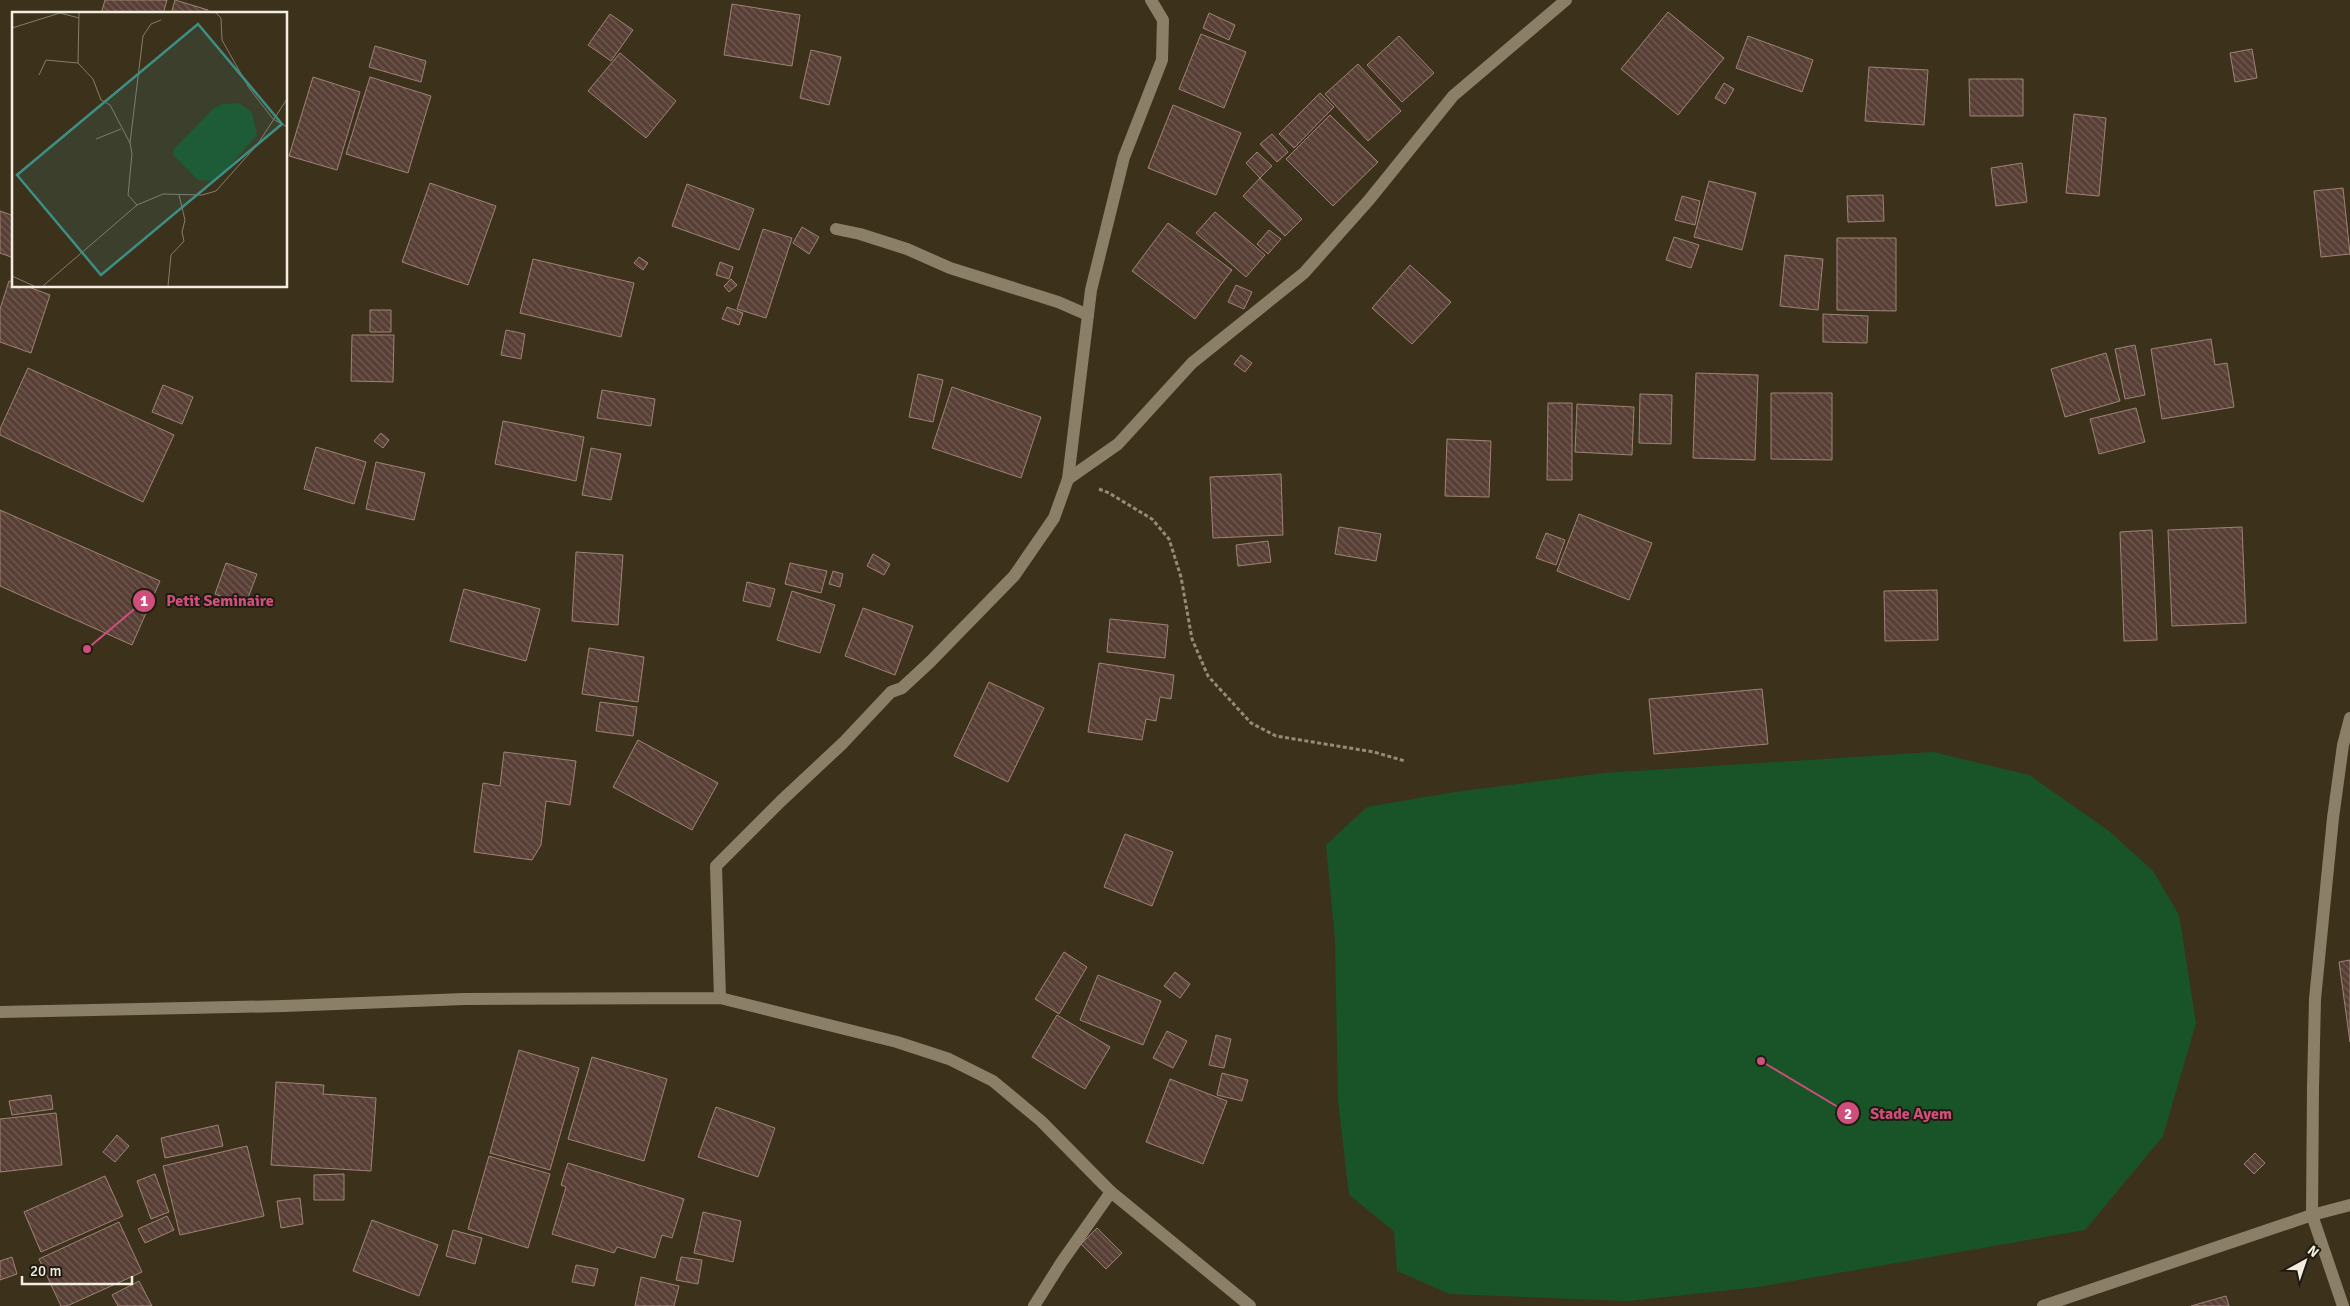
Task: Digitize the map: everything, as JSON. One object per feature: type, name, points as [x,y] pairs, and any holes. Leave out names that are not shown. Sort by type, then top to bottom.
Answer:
[{"type":"street","points":[[720,998],[716,866],[843,743],[891,692],[902,688],[930,662],[1014,576],[1054,518],[1068,479],[1090,290],[1124,157],[1162,60],[1163,20],[1151,0]]},
{"type":"street","points":[[1068,479],[1118,444],[1192,362],[1304,273],[1368,200],[1453,96],[1566,0]]},
{"type":"street","points":[[836,229],[860,234],[908,249],[950,268],[1058,302],[1088,314]]},
{"type":"street","points":[[2343,1306],[2312,1215],[2315,999],[2333,818],[2343,746],[2350,718]]},
{"type":"street","points":[[0,1012],[284,1006],[464,999],[720,998],[897,1042],[948,1059],[993,1081],[1041,1121],[1111,1192],[1250,1306]]},
{"type":"street","points":[[1034,1306],[1061,1263],[1111,1192]]},
{"type":"street","points":[[2043,1306],[2312,1215],[2350,1205]]},
{"type":"path","points":[[1068,479],[1109,493],[1152,519],[1169,539],[1181,577],[1192,639],[1208,676],[1251,723],[1276,736],[1374,752],[1405,761]]},
{"type":"green space","points":[[1933,752],[2029,775],[2109,831],[2153,871],[2179,915],[2196,1023],[2163,1136],[2085,1230],[1758,1287],[1629,1301],[1450,1294],[1397,1271],[1394,1231],[1349,1195],[1338,1100],[1335,939],[1326,845],[1367,807],[1455,792],[1604,773]]},
{"type":"building","points":[[105,0],[167,0],[164,12],[102,12]]},
{"type":"building","points":[[175,0],[208,10],[208,12],[172,12]]},
{"type":"building","points":[[732,4],[800,15],[792,66],[724,55]]},
{"type":"building","points":[[1668,12],[1724,58],[1678,115],[1621,69]]},
{"type":"building","points":[[1209,13],[1235,25],[1229,40],[1203,28]]},
{"type":"building","points":[[610,14],[633,30],[611,61],[588,45]]},
{"type":"building","points":[[1201,34],[1246,52],[1224,108],[1179,89]]},
{"type":"building","points":[[1399,36],[1434,73],[1402,102],[1367,65]]},
{"type":"building","points":[[1748,36],[1813,60],[1802,92],[1736,68]]},
{"type":"building","points":[[375,46],[426,61],[421,82],[369,67]]},
{"type":"building","points":[[2252,49],[2257,78],[2235,82],[2230,53]]},
{"type":"building","points":[[811,50],[841,57],[829,105],[800,98]]},
{"type":"building","points":[[620,53],[676,101],[646,138],[588,91]]},
{"type":"building","points":[[1358,64],[1401,111],[1368,141],[1325,94]]},
{"type":"building","points":[[1869,67],[1928,70],[1924,125],[1865,121]]},
{"type":"building","points":[[313,77],[360,92],[337,170],[289,156]]},
{"type":"building","points":[[370,77],[431,96],[408,173],[346,154]]},
{"type":"building","points":[[1969,79],[2023,79],[2023,116],[1970,116]]},
{"type":"building","points":[[1724,83],[1734,89],[1725,104],[1715,98]]},
{"type":"building","points":[[1320,93],[1334,107],[1294,148],[1279,134]]},
{"type":"building","points":[[1173,105],[1241,133],[1216,195],[1148,168]]},
{"type":"building","points":[[2074,114],[2106,118],[2099,196],[2066,193]]},
{"type":"building","points":[[1330,115],[1378,162],[1333,206],[1286,159]]},
{"type":"building","points":[[1272,134],[1288,152],[1277,162],[1260,144]]},
{"type":"building","points":[[1257,152],[1272,166],[1260,178],[1246,163]]},
{"type":"building","points":[[2022,163],[2027,202],[1996,206],[1991,168]]},
{"type":"building","points":[[1260,178],[1302,219],[1285,236],[1243,196]]},
{"type":"building","points":[[1709,181],[1756,193],[1742,250],[1694,237]]},
{"type":"building","points":[[430,183],[496,206],[468,285],[402,262]]},
{"type":"building","points":[[687,184],[754,209],[739,250],[672,226]]},
{"type":"building","points":[[2343,188],[2350,254],[2321,257],[2314,191]]},
{"type":"building","points":[[1883,195],[1884,221],[1848,222],[1847,196]]},
{"type":"building","points":[[1682,196],[1700,201],[1695,225],[1675,220]]},
{"type":"building","points":[[0,211],[12,215],[12,257],[0,253]]},
{"type":"building","points":[[1215,212],[1265,255],[1246,277],[1196,233]]},
{"type":"building","points":[[1168,223],[1232,270],[1195,319],[1132,271]]},
{"type":"building","points":[[802,227],[819,237],[809,254],[793,243]]},
{"type":"building","points":[[763,229],[792,238],[766,318],[737,309]]},
{"type":"building","points":[[1269,230],[1281,239],[1268,254],[1257,244]]},
{"type":"building","points":[[1674,237],[1699,245],[1691,268],[1666,260]]},
{"type":"building","points":[[1837,238],[1896,238],[1896,311],[1837,310]]},
{"type":"building","points":[[1785,255],[1823,259],[1818,310],[1780,306]]},
{"type":"building","points":[[639,257],[648,263],[643,270],[634,263]]},
{"type":"building","points":[[533,259],[634,283],[621,337],[520,313]]},
{"type":"building","points":[[720,262],[733,267],[729,279],[716,275]]},
{"type":"building","points":[[1410,265],[1451,302],[1412,344],[1372,308]]},
{"type":"building","points":[[731,279],[737,285],[729,292],[724,286]]},
{"type":"building","points":[[9,281],[12,282],[12,288],[31,288],[50,295],[31,353],[0,342],[0,309]]},
{"type":"building","points":[[1236,285],[1252,292],[1244,309],[1228,302]]},
{"type":"building","points":[[727,307],[743,313],[739,325],[722,319]]},
{"type":"building","points":[[370,310],[391,310],[391,332],[370,332]]},
{"type":"building","points":[[1823,314],[1868,316],[1867,343],[1823,342]]},
{"type":"building","points":[[506,330],[525,334],[521,359],[501,355]]},
{"type":"building","points":[[352,335],[394,335],[393,382],[351,381]]},
{"type":"building","points":[[2211,339],[2215,365],[2227,363],[2234,407],[2162,419],[2151,349]]},
{"type":"building","points":[[2135,345],[2145,395],[2125,399],[2115,349]]},
{"type":"building","points":[[2106,353],[2120,401],[2065,417],[2051,369]]},
{"type":"building","points":[[1241,355],[1252,363],[1245,372],[1234,364]]},
{"type":"building","points":[[28,368],[174,435],[143,502],[0,435],[0,429]]},
{"type":"building","points":[[1696,373],[1758,375],[1755,460],[1693,458]]},
{"type":"building","points":[[918,374],[943,380],[933,422],[909,417]]},
{"type":"building","points":[[163,385],[193,397],[182,424],[152,412]]},
{"type":"building","points":[[952,387],[1041,417],[1021,478],[932,448]]},
{"type":"building","points":[[602,390],[655,399],[651,426],[597,418]]},
{"type":"building","points":[[1771,393],[1832,393],[1832,460],[1771,459]]},
{"type":"building","points":[[1640,394],[1672,395],[1671,444],[1639,443]]},
{"type":"building","points":[[1548,403],[1572,403],[1572,480],[1547,480]]},
{"type":"building","points":[[1577,404],[1634,407],[1632,455],[1575,452]]},
{"type":"building","points":[[2136,408],[2145,442],[2099,454],[2090,419]]},
{"type":"building","points":[[503,421],[584,437],[576,481],[495,464]]},
{"type":"building","points":[[381,433],[389,440],[383,448],[374,441]]},
{"type":"building","points":[[1447,439],[1491,441],[1489,497],[1445,496]]},
{"type":"building","points":[[316,447],[366,462],[354,504],[304,489]]},
{"type":"building","points":[[591,448],[621,454],[611,500],[582,495]]},
{"type":"building","points":[[376,462],[425,473],[414,520],[366,509]]},
{"type":"building","points":[[1281,474],[1283,535],[1213,538],[1210,477]]},
{"type":"building","points":[[0,510],[160,581],[132,645],[0,586]]},
{"type":"building","points":[[1579,514],[1652,543],[1629,600],[1557,571]]},
{"type":"building","points":[[1339,527],[1381,534],[1376,561],[1335,554]]},
{"type":"building","points":[[2242,527],[2246,623],[2172,626],[2168,530]]},
{"type":"building","points":[[2152,530],[2157,640],[2124,641],[2120,532]]},
{"type":"building","points":[[1546,533],[1565,540],[1556,565],[1536,558]]},
{"type":"building","points":[[1268,541],[1271,562],[1238,566],[1236,545]]},
{"type":"building","points":[[576,552],[623,555],[618,625],[572,621]]},
{"type":"building","points":[[873,554],[890,564],[884,575],[867,566]]},
{"type":"building","points":[[226,563],[257,574],[245,606],[215,594]]},
{"type":"building","points":[[790,563],[827,571],[821,593],[785,584]]},
{"type":"building","points":[[833,571],[843,574],[840,587],[829,584]]},
{"type":"building","points":[[747,582],[775,589],[770,607],[743,601]]},
{"type":"building","points":[[464,589],[540,609],[526,661],[450,641]]},
{"type":"building","points":[[1937,590],[1938,640],[1885,641],[1884,591]]},
{"type":"building","points":[[792,591],[835,605],[820,653],[777,640]]},
{"type":"building","points":[[863,608],[913,626],[895,675],[845,656]]},
{"type":"building","points":[[1110,619],[1168,625],[1165,658],[1107,652]]},
{"type":"building","points":[[589,648],[644,657],[638,702],[582,694]]},
{"type":"building","points":[[1099,663],[1174,675],[1171,699],[1160,697],[1156,721],[1146,719],[1142,740],[1088,732]]},
{"type":"building","points":[[989,682],[1044,708],[1008,782],[954,756]]},
{"type":"building","points":[[1762,689],[1768,744],[1654,754],[1649,699]]},
{"type":"building","points":[[600,702],[637,707],[633,736],[596,731]]},
{"type":"building","points":[[638,740],[718,783],[692,830],[613,787]]},
{"type":"building","points":[[504,752],[576,761],[570,805],[546,801],[541,845],[532,860],[474,852],[483,783],[500,786]]},
{"type":"building","points":[[1125,834],[1173,852],[1152,906],[1104,887]]},
{"type":"building","points":[[1064,952],[1087,967],[1059,1014],[1035,999]]},
{"type":"building","points":[[2350,960],[2350,1042],[2339,962]]},
{"type":"building","points":[[1175,972],[1190,984],[1180,998],[1164,986]]},
{"type":"building","points":[[1098,975],[1161,1001],[1143,1045],[1080,1020]]},
{"type":"building","points":[[1057,1015],[1110,1047],[1085,1089],[1032,1057]]},
{"type":"building","points":[[1167,1031],[1187,1041],[1173,1068],[1153,1058]]},
{"type":"building","points":[[1216,1035],[1231,1039],[1224,1068],[1209,1065]]},
{"type":"building","points":[[519,1050],[579,1068],[550,1170],[490,1153]]},
{"type":"building","points":[[592,1057],[667,1079],[644,1161],[568,1139]]},
{"type":"building","points":[[1222,1073],[1248,1080],[1242,1101],[1217,1095]]},
{"type":"building","points":[[1170,1079],[1227,1101],[1203,1164],[1146,1142]]},
{"type":"building","points":[[276,1082],[324,1085],[323,1094],[376,1098],[371,1171],[271,1165]]},
{"type":"building","points":[[51,1095],[53,1109],[12,1115],[9,1101]]},
{"type":"building","points":[[716,1107],[775,1128],[758,1177],[698,1157]]},
{"type":"building","points":[[56,1113],[62,1165],[0,1172],[0,1119]]},
{"type":"building","points":[[218,1125],[223,1146],[165,1158],[161,1138]]},
{"type":"building","points":[[117,1135],[129,1146],[115,1162],[103,1152]]},
{"type":"building","points":[[247,1146],[264,1216],[180,1235],[163,1166]]},
{"type":"building","points":[[2255,1153],[2265,1163],[2254,1174],[2244,1164]]},
{"type":"building","points":[[489,1156],[550,1174],[528,1248],[468,1229]]},
{"type":"building","points":[[568,1163],[684,1199],[672,1238],[662,1235],[655,1258],[617,1247],[614,1253],[552,1234],[566,1187],[561,1185]]},
{"type":"building","points":[[155,1174],[169,1212],[151,1219],[137,1181]]},
{"type":"building","points":[[344,1174],[344,1200],[314,1200],[314,1175]]},
{"type":"building","points":[[105,1176],[123,1216],[41,1252],[24,1212]]},
{"type":"building","points":[[300,1198],[303,1224],[281,1228],[277,1201]]},
{"type":"building","points":[[703,1212],[741,1221],[733,1262],[694,1253]]},
{"type":"building","points":[[167,1216],[174,1230],[145,1243],[138,1229]]},
{"type":"building","points":[[372,1220],[438,1245],[419,1296],[353,1271]]},
{"type":"building","points":[[119,1222],[142,1272],[67,1306],[61,1306],[39,1259]]},
{"type":"building","points":[[1097,1228],[1122,1253],[1106,1269],[1081,1244]]},
{"type":"building","points":[[453,1230],[482,1238],[475,1264],[446,1256]]},
{"type":"building","points":[[12,1257],[17,1274],[0,1280],[0,1261]]},
{"type":"building","points":[[681,1257],[702,1260],[698,1284],[676,1280]]},
{"type":"building","points":[[576,1265],[598,1269],[594,1286],[572,1282]]},
{"type":"building","points":[[641,1277],[679,1286],[674,1306],[635,1306]]},
{"type":"building","points":[[139,1281],[152,1306],[118,1306],[112,1295]]},
{"type":"building","points":[[2226,1296],[2229,1306],[2191,1306]]},
{"type":"place","name":"Petit Seminaire","points":[[87,649]]},
{"type":"place","name":"Stade Ayem","points":[[1761,1061]]}]
